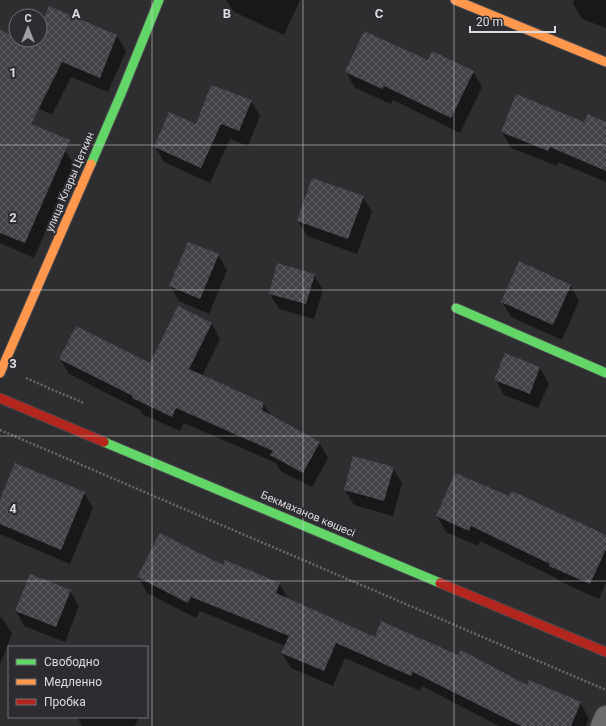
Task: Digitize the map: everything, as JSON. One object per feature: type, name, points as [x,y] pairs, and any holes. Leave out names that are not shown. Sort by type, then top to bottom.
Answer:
[{"type":"street","name":"улица Клары Цеткин","points":[[0,373],[121,94],[159,0]]},
{"type":"street","points":[[455,0],[606,62]]},
{"type":"street","points":[[456,308],[606,373]]},
{"type":"street","name":"Бекмаханов көшесі","points":[[0,398],[606,652]]},
{"type":"street","points":[[602,726],[606,717]]},
{"type":"path","points":[[0,430],[606,690]]},
{"type":"building","points":[[49,6],[117,35],[100,78],[62,62],[31,124],[70,140],[25,243],[0,233],[0,30],[8,33],[8,48],[48,48]]},
{"type":"building","points":[[364,31],[428,60],[432,51],[474,71],[451,118],[384,86],[382,89],[345,72]]},
{"type":"building","points":[[211,85],[252,100],[239,131],[221,124],[201,168],[154,147],[169,112],[196,124]]},
{"type":"building","points":[[516,94],[584,122],[588,114],[606,122],[606,171],[550,147],[548,151],[501,132]]},
{"type":"building","points":[[312,178],[364,196],[348,239],[297,221]]},
{"type":"building","points":[[188,242],[219,254],[200,299],[169,286]]},
{"type":"building","points":[[519,261],[571,285],[553,325],[501,302]]},
{"type":"building","points":[[277,263],[315,274],[306,304],[269,294]]},
{"type":"building","points":[[178,306],[212,323],[189,369],[264,403],[262,410],[320,442],[303,473],[270,455],[273,451],[176,408],[172,417],[132,398],[133,396],[59,359],[76,326],[150,363]]},
{"type":"building","points":[[505,353],[540,367],[530,394],[494,380]]},
{"type":"building","points":[[353,456],[394,467],[384,501],[344,490]]},
{"type":"building","points":[[15,463],[85,492],[61,550],[0,524],[0,499]]},
{"type":"building","points":[[455,473],[509,496],[512,491],[606,535],[606,549],[590,584],[549,566],[550,564],[471,526],[469,531],[436,516]]},
{"type":"building","points":[[160,533],[223,565],[225,560],[280,583],[276,593],[375,637],[381,621],[458,655],[461,650],[527,685],[529,680],[581,702],[571,726],[521,726],[413,672],[411,676],[336,643],[324,671],[281,653],[289,636],[191,597],[188,603],[137,577]]},
{"type":"building","points":[[30,574],[71,590],[56,627],[15,611]]},
{"type":"traffic: fast","points":[[91,164],[159,0]]},
{"type":"traffic: fast","points":[[456,308],[606,373]]},
{"type":"traffic: fast","points":[[104,442],[440,583]]},
{"type":"traffic: slow","points":[[455,0],[606,62]]},
{"type":"traffic: slow","points":[[0,373],[91,164]]},
{"type":"traffic: jam","points":[[0,398],[104,442]]},
{"type":"traffic: jam","points":[[440,583],[606,652]]}]
